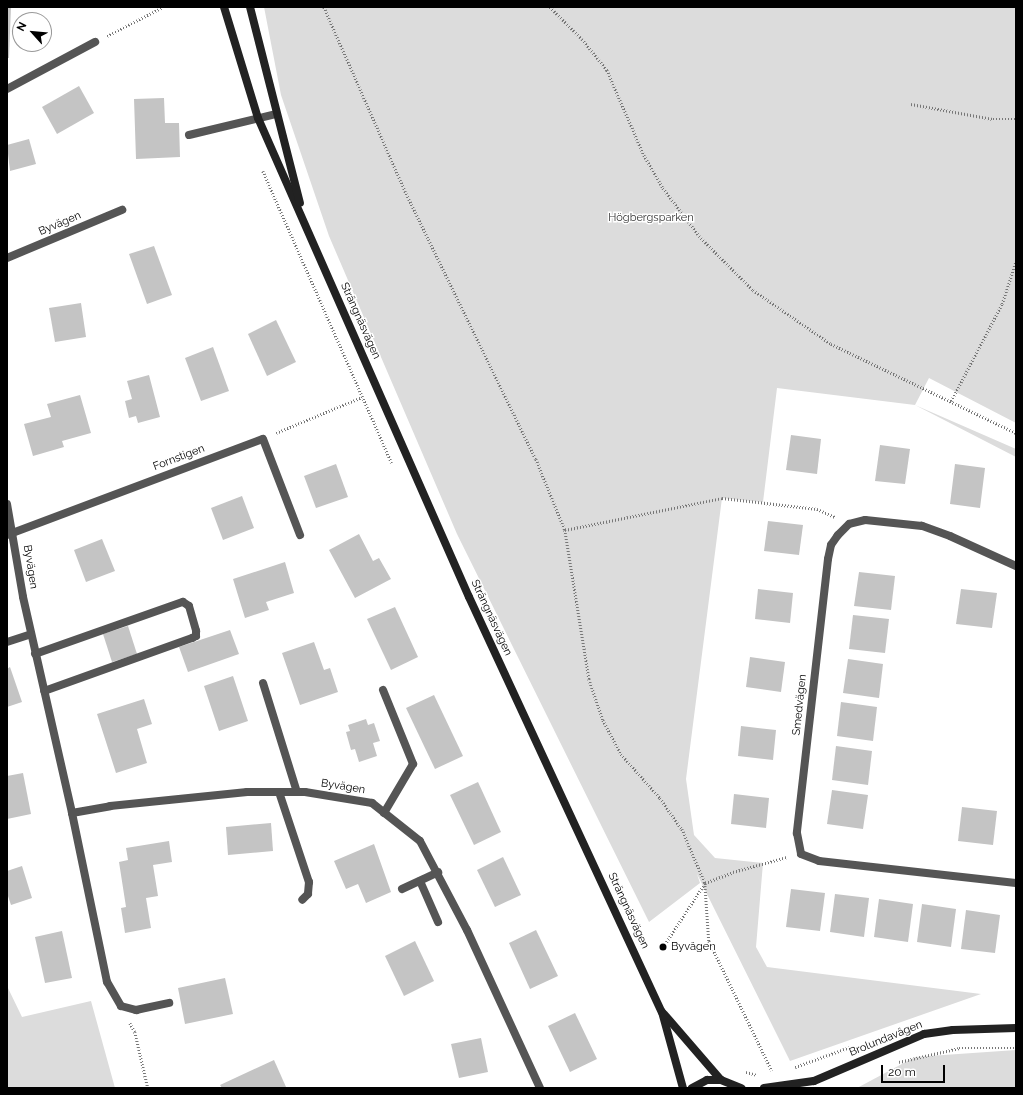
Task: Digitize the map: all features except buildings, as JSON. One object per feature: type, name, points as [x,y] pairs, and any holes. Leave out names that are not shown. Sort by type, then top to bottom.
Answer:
[{"type":"main road","name":"Strängnäsvägen","points":[[224,7],[258,118],[468,597],[662,1012],[684,1088]]},
{"type":"main road","name":"Strängnäsvägen","points":[[250,7],[276,114],[307,229]]},
{"type":"main road","name":"Strängnäsvägen","points":[[662,1012],[721,1080]]},
{"type":"main road","name":"Brolundavägen","points":[[764,1088],[814,1081],[924,1034],[953,1030],[1016,1028]]},
{"type":"main road","points":[[692,1088],[707,1080],[721,1080],[741,1088]]},
{"type":"main road","name":"Brolundavägen","points":[[806,1088],[814,1081]]},
{"type":"street","points":[[7,89],[95,42]]},
{"type":"street","points":[[190,135],[276,114]]},
{"type":"street","name":"Byvägen","points":[[7,258],[122,210]]},
{"type":"street","points":[[263,439],[300,535]]},
{"type":"street","name":"Fornstigen","points":[[10,534],[263,439]]},
{"type":"street","name":"Byvägen","points":[[7,504],[10,534],[35,654],[72,813],[107,982],[121,1006]]},
{"type":"street","points":[[849,524],[865,520],[922,526],[950,536],[1016,566]]},
{"type":"street","name":"Smedvägen","points":[[801,854],[797,833],[828,559],[831,545],[849,524]]},
{"type":"street","points":[[35,654],[183,602],[189,606],[196,631],[196,636],[192,638],[44,691]]},
{"type":"street","points":[[7,642],[31,634]]},
{"type":"street","points":[[263,682],[297,792]]},
{"type":"street","points":[[383,690],[413,764],[384,813]]},
{"type":"street","points":[[279,792],[309,882],[308,894],[302,900]]},
{"type":"street","name":"Byvägen","points":[[72,813],[187,798],[279,792],[297,792],[372,803],[420,842],[438,872],[467,930],[540,1088]]},
{"type":"street","points":[[801,854],[819,861],[1016,883]]},
{"type":"street","points":[[402,889],[438,872]]},
{"type":"street","points":[[420,881],[438,922]]},
{"type":"street","points":[[121,1006],[136,1010],[169,1003]]},
{"type":"path","points":[[95,42],[163,7]]},
{"type":"path","points":[[324,7],[405,191],[536,459],[565,530],[589,679],[603,720],[621,754],[660,798],[682,829],[705,883],[709,940],[774,1074],[767,1074]]},
{"type":"path","points":[[550,7],[582,39],[607,70],[644,155],[663,188],[723,262],[764,299],[830,344],[1016,433]]},
{"type":"path","points":[[911,104],[992,119],[1016,119]]},
{"type":"path","points":[[951,401],[1002,304],[1016,261]]},
{"type":"path","points":[[263,439],[362,397]]},
{"type":"path","points":[[565,530],[607,520],[632,517],[696,501],[722,498],[817,509],[849,524]]},
{"type":"path","points":[[663,946],[705,883],[763,863],[801,854]]},
{"type":"path","points":[[121,1006],[135,1032],[148,1088]]},
{"type":"path","points":[[788,1070],[853,1046]]},
{"type":"path","points":[[895,1063],[959,1048],[1016,1048]]},
{"type":"path","points":[[739,1069],[759,1075]]},
{"type":"green space","name":"Högbergsparken","points":[[264,7],[1016,7],[1016,423],[929,378],[915,405],[777,388],[763,502],[722,498],[686,779],[694,835],[715,858],[763,863],[756,947],[767,967],[981,994],[790,1061],[697,874],[700,883],[649,922],[457,534],[329,236],[281,95]]},
{"type":"green space","points":[[915,405],[1016,449],[1016,457]]},
{"type":"green space","points":[[7,986],[22,1017],[91,1001],[115,1088],[7,1088]]},
{"type":"green space","points":[[1016,1050],[1016,1088],[857,1088],[915,1057]]},
{"type":"place","name":"Byvägen","points":[[663,947]]}]
